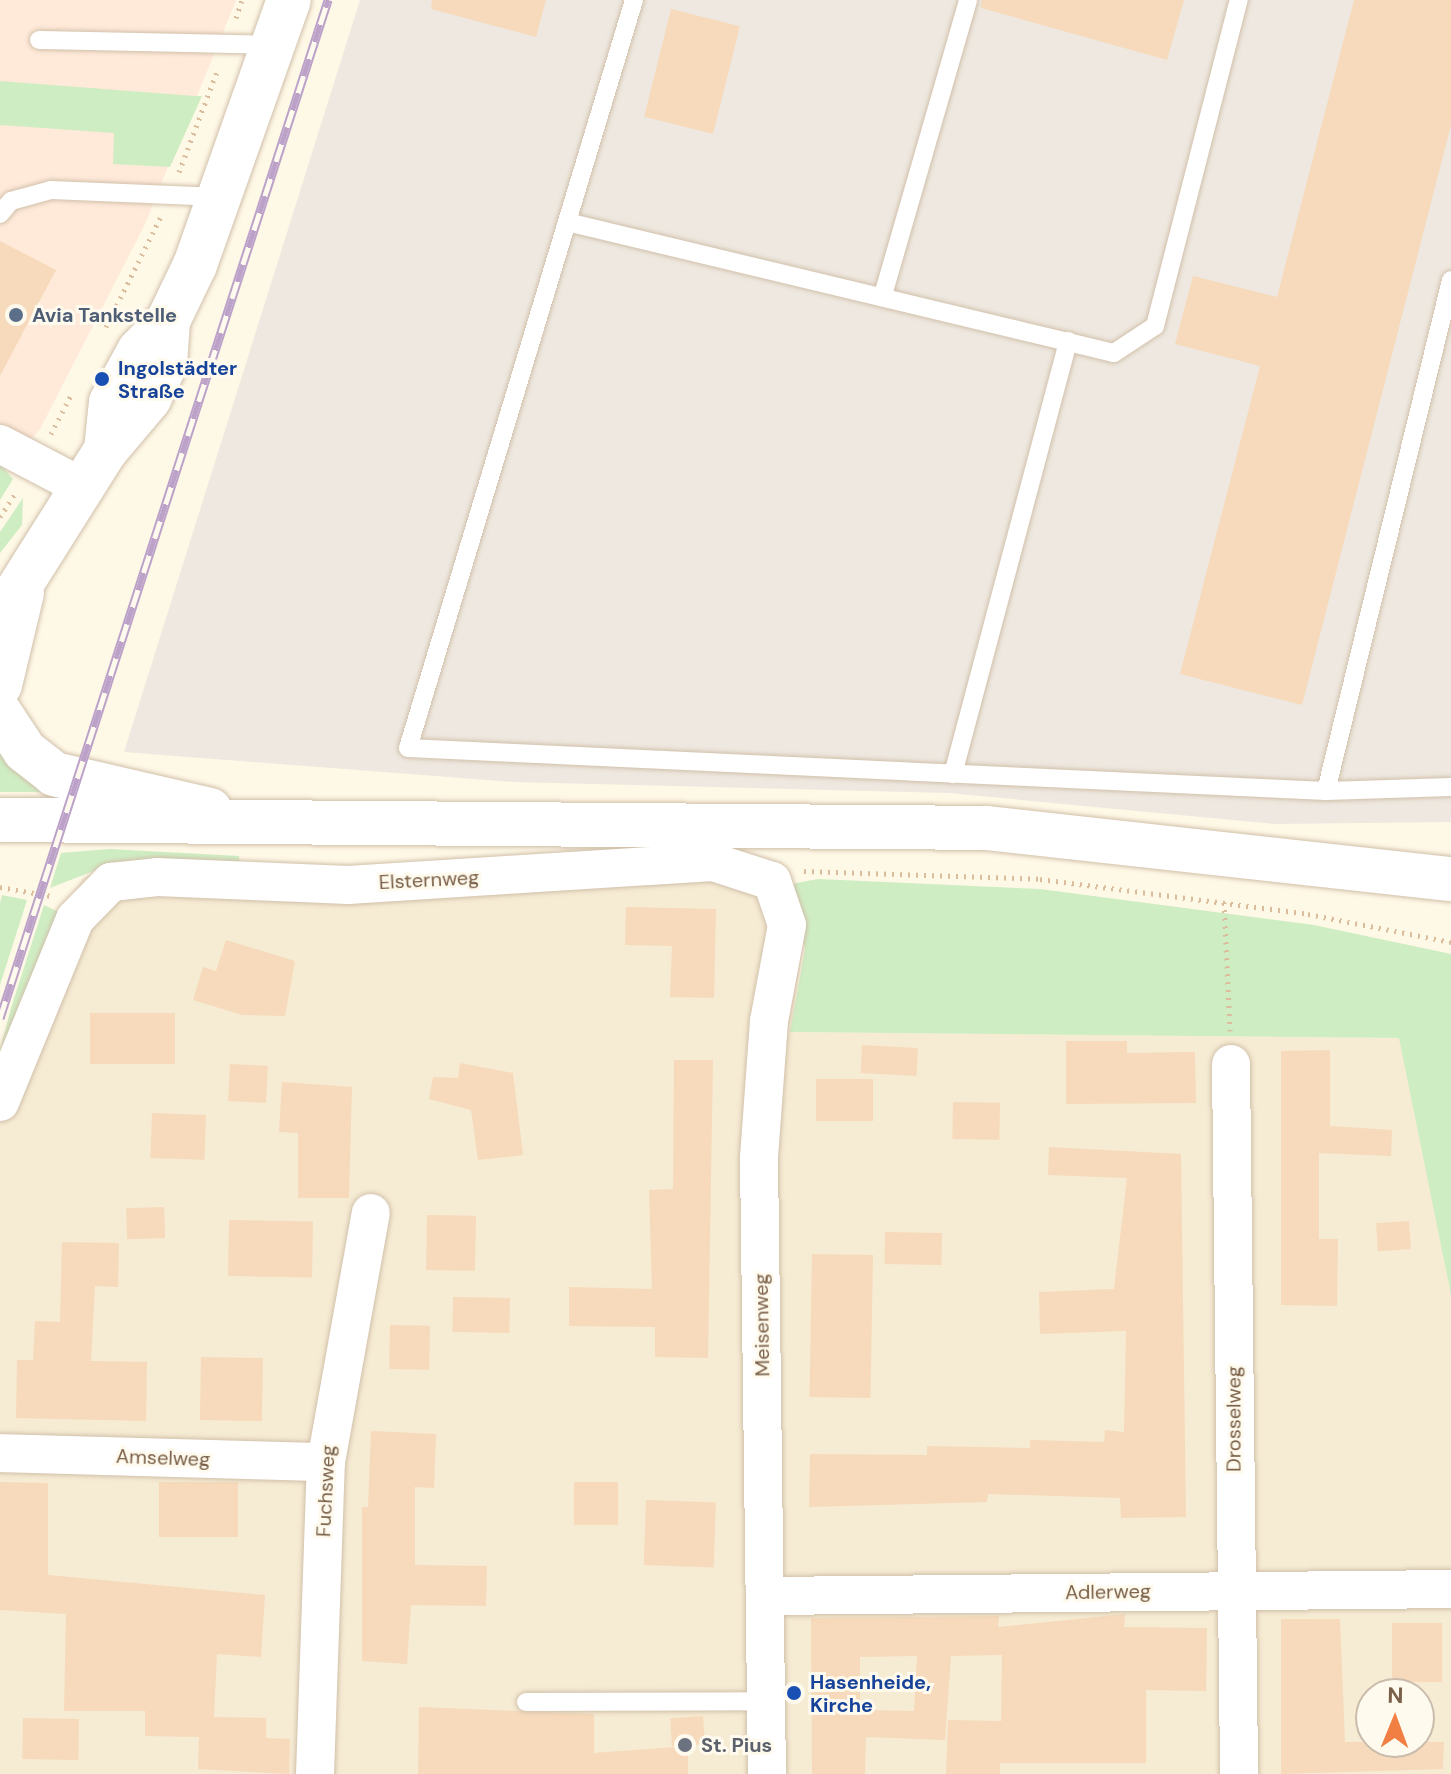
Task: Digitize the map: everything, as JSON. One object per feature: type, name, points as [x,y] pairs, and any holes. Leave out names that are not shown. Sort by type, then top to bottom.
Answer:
[{"type":"main road","points":[[0,685],[11,605],[106,450],[115,394],[168,321],[223,198],[289,0]]},
{"type":"main road","points":[[0,713],[40,766],[75,784],[248,818]]},
{"type":"main road","points":[[0,820],[248,818],[987,828],[1451,879]]},
{"type":"street","points":[[0,444],[84,488]]},
{"type":"street","name":"Elsternweg","points":[[0,1102],[30,1019],[87,900],[111,882],[157,877],[348,885],[713,862],[772,881]]},
{"type":"street","name":"Meisenweg","points":[[767,1774],[760,1142],[769,1021],[787,925],[772,881]]},
{"type":"street","name":"Drosselweg","points":[[1231,1064],[1239,1774]]},
{"type":"street","name":"Fuchsweg","points":[[315,1774],[326,1462],[371,1213]]},
{"type":"street","name":"Amselweg","points":[[0,1453],[326,1462]]},
{"type":"street","name":"Adlerweg","points":[[765,1596],[1451,1589]]},
{"type":"lane","points":[[634,0],[408,748],[1326,791],[1451,787]]},
{"type":"lane","points":[[883,295],[968,0]]},
{"type":"lane","points":[[567,222],[883,295],[1114,353],[1155,326],[1239,0]]},
{"type":"lane","points":[[39,40],[275,45]]},
{"type":"lane","points":[[0,214],[11,201],[51,190],[223,198]]},
{"type":"lane","points":[[1326,791],[1451,280]]},
{"type":"lane","points":[[953,774],[1068,341]]},
{"type":"lane","points":[[526,1702],[765,1701]]},
{"type":"path","points":[[104,331],[170,195],[242,0]]},
{"type":"path","points":[[0,517],[36,464],[76,384]]},
{"type":"path","points":[[772,881],[830,869],[1025,878],[1224,902],[1451,942]]},
{"type":"path","points":[[1224,902],[1231,1064]]},
{"type":"shaded area","points":[[0,0],[236,0],[144,226],[40,429],[0,476]]},
{"type":"shaded area","points":[[360,0],[1451,0],[1451,822],[1274,824],[949,793],[513,782],[124,752]]},
{"type":"shaded area","points":[[732,853],[805,929],[791,1032],[1400,1038],[1451,1295],[1451,1774],[0,1774],[0,1050],[82,879],[118,861],[266,875]]},
{"type":"green space","points":[[0,81],[202,96],[170,167],[113,164],[114,133],[0,125]]},
{"type":"green space","points":[[0,464],[13,479],[0,500]]},
{"type":"green space","points":[[23,498],[22,525],[0,553],[0,532]]},
{"type":"green space","points":[[0,750],[48,792],[0,792]]},
{"type":"green space","points":[[109,849],[239,856],[241,872],[119,861],[50,888],[61,853]]},
{"type":"green space","points":[[818,879],[1040,889],[1314,925],[1451,954],[1451,1295],[1399,1038],[790,1032],[805,949],[791,884]]},
{"type":"green space","points":[[2,895],[27,900],[0,985],[0,903]]},
{"type":"green space","points":[[44,905],[67,916],[0,1050],[11,1008]]},
{"type":"building","points":[[432,0],[546,0],[536,37],[431,9]]},
{"type":"building","points":[[982,0],[1184,0],[1167,60],[981,8]]},
{"type":"building","points":[[1354,0],[1451,0],[1451,125],[1302,705],[1180,674],[1260,366],[1175,344],[1193,276],[1277,297]]},
{"type":"building","points":[[671,9],[740,26],[713,134],[644,117]]},
{"type":"building","name":"Avia Tankstelle","points":[[0,241],[56,270],[0,376]]},
{"type":"building","points":[[626,907],[716,909],[714,998],[670,997],[672,946],[625,945]]},
{"type":"building","points":[[226,940],[295,961],[285,1016],[242,1015],[193,1000],[203,967],[216,971]]},
{"type":"building","points":[[90,1013],[175,1013],[175,1064],[90,1064]]},
{"type":"building","points":[[1066,1041],[1127,1041],[1127,1053],[1195,1052],[1196,1103],[1066,1104]]},
{"type":"building","points":[[862,1045],[918,1048],[916,1076],[861,1073]]},
{"type":"building","points":[[1330,1050],[1330,1126],[1392,1130],[1391,1156],[1319,1153],[1319,1239],[1338,1239],[1337,1306],[1281,1305],[1281,1051]]},
{"type":"building","points":[[674,1060],[713,1060],[708,1358],[655,1357],[655,1327],[569,1326],[569,1287],[652,1289],[649,1190],[673,1189]]},
{"type":"building","points":[[460,1063],[513,1073],[523,1155],[478,1160],[471,1110],[429,1099],[433,1077],[458,1078]]},
{"type":"building","points":[[230,1064],[268,1066],[266,1103],[228,1101]]},
{"type":"building","points":[[816,1079],[873,1079],[873,1121],[816,1121]]},
{"type":"building","points":[[282,1082],[352,1087],[349,1198],[298,1198],[298,1133],[279,1132]]},
{"type":"building","points":[[953,1102],[1000,1103],[999,1140],[952,1139]]},
{"type":"building","points":[[152,1113],[206,1115],[204,1160],[150,1158]]},
{"type":"building","points":[[1049,1147],[1181,1154],[1186,1517],[1121,1518],[1120,1498],[988,1494],[987,1502],[809,1507],[810,1454],[927,1455],[927,1446],[1030,1448],[1030,1440],[1104,1442],[1105,1430],[1124,1432],[1126,1331],[1040,1334],[1039,1292],[1114,1289],[1127,1178],[1048,1175]]},
{"type":"building","points":[[164,1207],[165,1238],[127,1239],[126,1208]]},
{"type":"building","points":[[427,1215],[476,1216],[475,1271],[426,1270]]},
{"type":"building","points":[[229,1220],[313,1221],[312,1277],[228,1276]]},
{"type":"building","points":[[1409,1221],[1411,1249],[1378,1251],[1376,1223]]},
{"type":"building","points":[[885,1232],[942,1233],[941,1265],[884,1264]]},
{"type":"building","points":[[62,1242],[119,1243],[118,1287],[95,1286],[91,1361],[147,1362],[146,1421],[16,1418],[17,1360],[33,1360],[35,1321],[60,1322]]},
{"type":"building","points":[[812,1254],[873,1255],[870,1398],[810,1397]]},
{"type":"building","points":[[453,1297],[510,1298],[509,1333],[452,1332]]},
{"type":"building","points":[[390,1325],[430,1326],[429,1370],[389,1369]]},
{"type":"building","points":[[201,1357],[263,1358],[262,1421],[200,1420]]},
{"type":"building","points":[[371,1431],[436,1434],[434,1488],[415,1487],[415,1565],[487,1566],[486,1606],[411,1605],[407,1664],[362,1661],[362,1507],[368,1507]]},
{"type":"building","points":[[0,1482],[48,1483],[48,1575],[265,1595],[261,1657],[217,1654],[214,1717],[266,1718],[266,1738],[290,1739],[289,1774],[198,1769],[199,1737],[145,1736],[145,1711],[64,1711],[66,1614],[0,1610]]},
{"type":"building","points":[[159,1482],[238,1482],[238,1537],[159,1537]]},
{"type":"building","points":[[574,1482],[618,1482],[618,1525],[574,1525]]},
{"type":"building","points":[[646,1500],[716,1502],[714,1567],[644,1565]]},
{"type":"building","points":[[1125,1614],[1124,1627],[1207,1628],[1206,1691],[1146,1690],[1146,1763],[1000,1763],[1000,1774],[946,1774],[948,1720],[1001,1721],[1002,1655],[951,1656],[945,1740],[866,1737],[865,1774],[812,1774],[811,1618],[999,1616],[998,1627]],"holes":[[[917,1656],[914,1711],[860,1710],[860,1657]]]},
{"type":"building","points":[[1281,1619],[1340,1619],[1345,1742],[1355,1742],[1355,1758],[1435,1758],[1435,1742],[1444,1742],[1443,1769],[1281,1774]]},
{"type":"building","points":[[1392,1623],[1442,1623],[1442,1682],[1435,1682],[1435,1678],[1392,1678]]},
{"type":"building","points":[[419,1707],[594,1714],[594,1753],[688,1746],[688,1774],[418,1774]]},
{"type":"building","points":[[703,1716],[705,1744],[672,1746],[670,1718]]},
{"type":"building","points":[[23,1718],[79,1719],[78,1760],[22,1759]]},
{"type":"railway","points":[[0,1018],[328,0]]},
{"type":"place","name":"Avia Tankstelle","points":[[16,315]]},
{"type":"place","name":"Ingolstädter Straße","points":[[102,379]]},
{"type":"place","name":"Hasenheide, Kirche","points":[[794,1693]]},
{"type":"place","name":"St. Pius","points":[[685,1745]]}]
